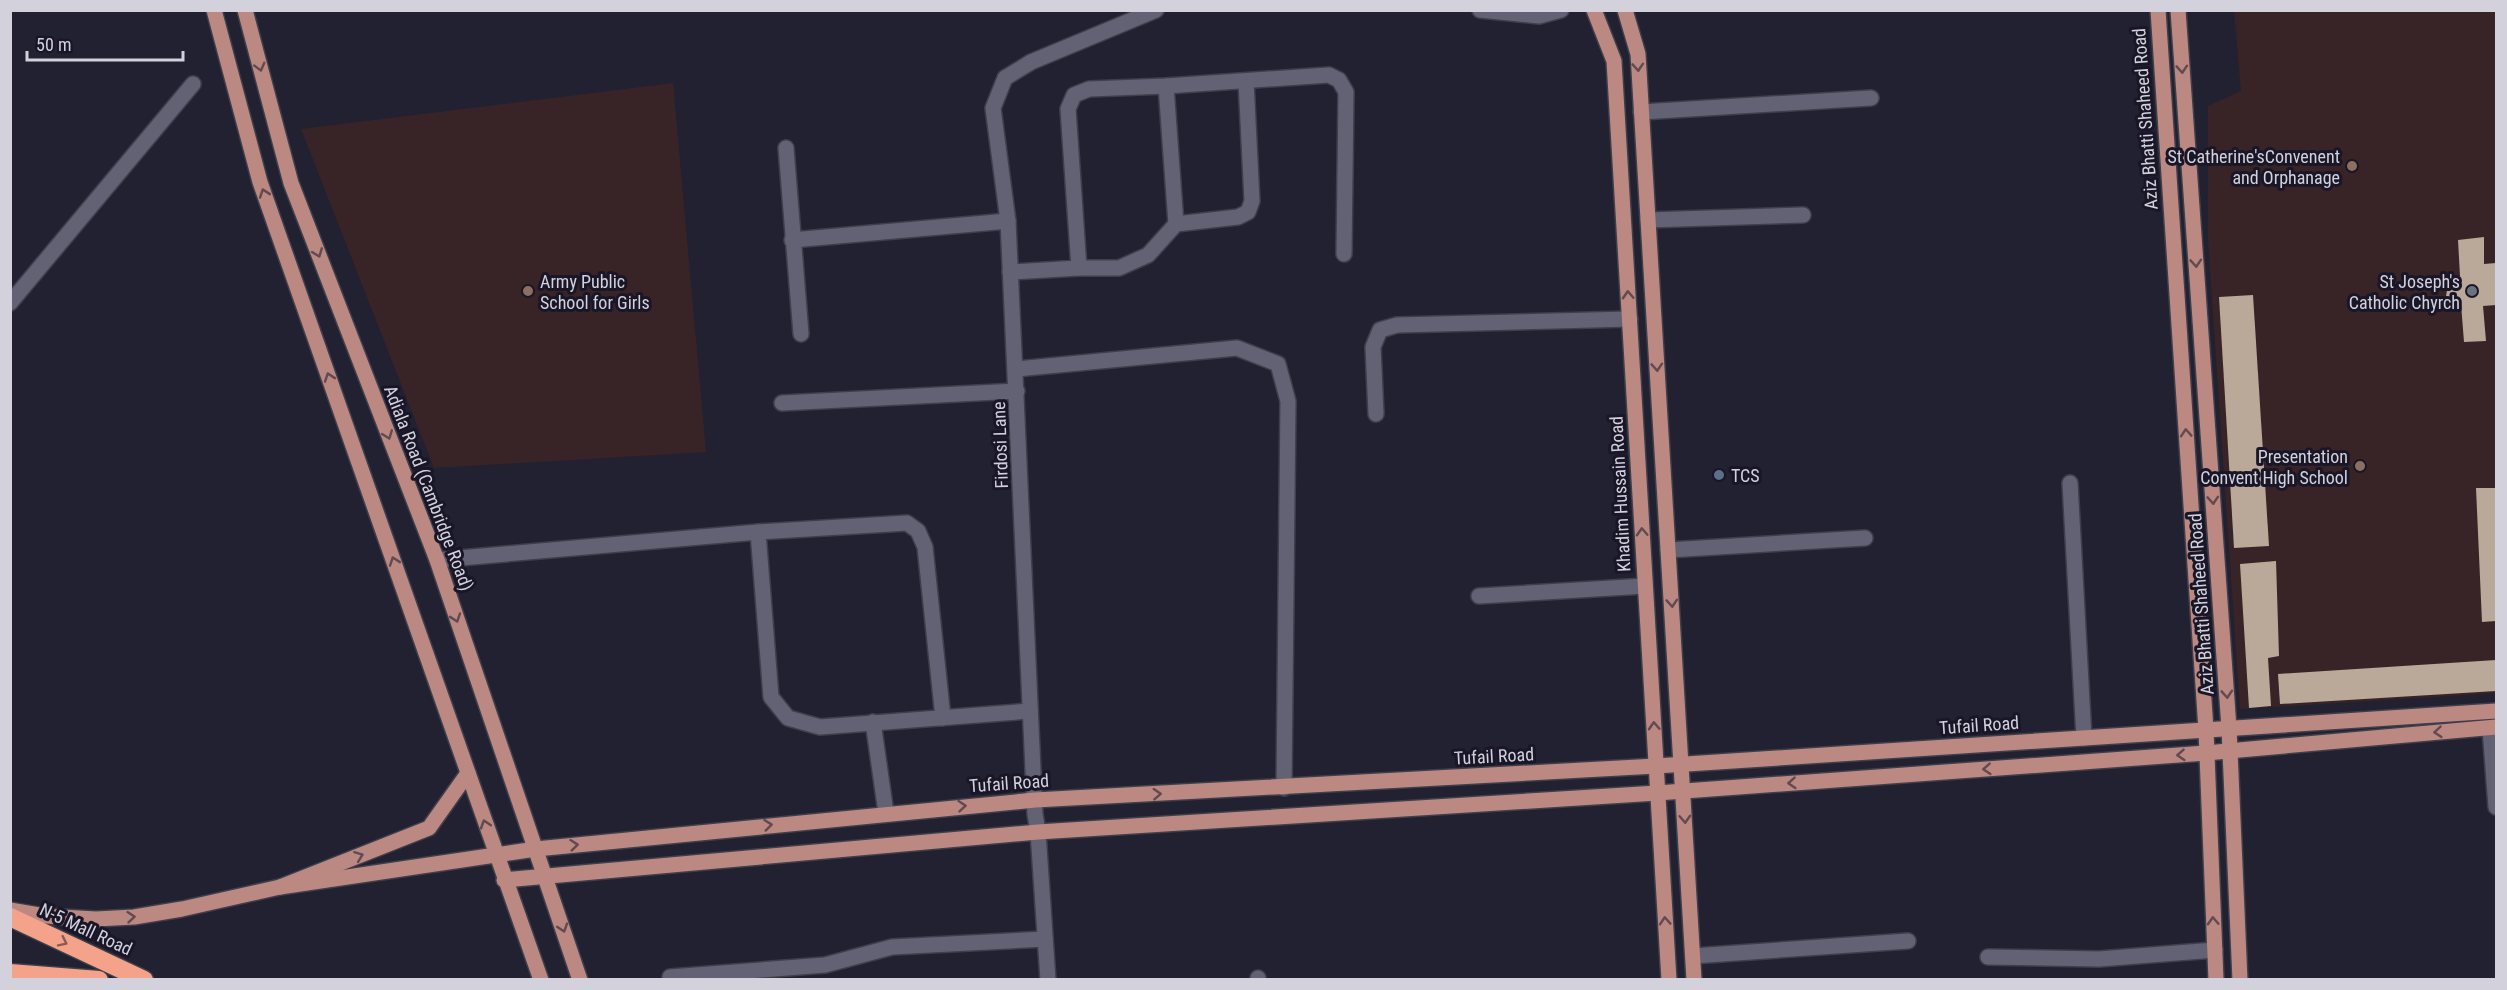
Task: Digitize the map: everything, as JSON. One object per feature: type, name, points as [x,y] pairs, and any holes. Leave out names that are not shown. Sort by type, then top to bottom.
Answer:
[{"type":"highway","name":"N-5 Mall Road","points":[[10,917],[144,980]]},
{"type":"highway","points":[[10,973],[99,980]]},
{"type":"main road","points":[[214,10],[260,182],[541,980]]},
{"type":"main road","name":"Adiala Road (Cambridge Road)","points":[[245,10],[291,183],[437,560],[580,980]]},
{"type":"main road","name":"Khadim Hussain Road","points":[[1594,10],[1614,61],[1669,980]]},
{"type":"main road","points":[[1625,10],[1638,54],[1694,980]]},
{"type":"main road","name":"Aziz Bhatti Shaheed Road","points":[[2157,10],[2206,730],[2216,980]]},
{"type":"main road","name":"Aziz Bhatti Shaheed Road","points":[[2178,10],[2229,729],[2240,980]]},
{"type":"main road","name":"Tufail Road","points":[[280,887],[536,849],[1035,800],[1682,765],[2496,711]]},
{"type":"main road","points":[[504,880],[1038,832],[1657,793],[2206,753],[2493,728]]},
{"type":"main road","points":[[10,910],[76,918],[134,917],[182,909],[280,887],[429,828],[468,773]]},
{"type":"street","name":"Firdosi Lane","points":[[1047,980],[1035,814],[1008,221],[993,108],[1005,78],[1031,62],[1156,10]]},
{"type":"street","points":[[1480,10],[1539,16],[1562,10]]},
{"type":"street","points":[[1079,268],[1068,109],[1074,95],[1089,88],[1166,86],[1329,75],[1339,80],[1346,93],[1344,254]]},
{"type":"street","points":[[1010,272],[1119,268],[1148,255],[1176,224],[1238,217],[1248,212],[1252,201],[1246,81]]},
{"type":"street","points":[[10,303],[193,84]]},
{"type":"street","points":[[1166,86],[1176,224]]},
{"type":"street","points":[[1641,112],[1871,98]]},
{"type":"street","points":[[786,148],[801,334]]},
{"type":"street","points":[[1648,220],[1803,215]]},
{"type":"street","points":[[792,240],[1008,221]]},
{"type":"street","points":[[1376,414],[1373,347],[1380,330],[1397,325],[1630,319]]},
{"type":"street","points":[[1016,369],[1237,348],[1278,364],[1288,401],[1284,788]]},
{"type":"street","points":[[782,403],[1017,391]]},
{"type":"street","points":[[2070,483],[2084,738]]},
{"type":"street","points":[[437,560],[758,532],[907,522],[918,531],[925,547],[943,718]]},
{"type":"street","points":[[758,532],[771,697],[788,718],[820,727],[1030,711]]},
{"type":"street","points":[[1668,550],[1865,538]]},
{"type":"street","points":[[1479,596],[1646,586]]},
{"type":"street","points":[[873,722],[886,813]]},
{"type":"street","points":[[2493,728],[2496,807]]},
{"type":"street","points":[[670,977],[825,965],[892,947],[1045,939]]},
{"type":"street","points":[[1693,956],[1908,941]]},
{"type":"street","points":[[1988,957],[2099,959],[2215,950]]},
{"type":"shaded area","name":"Presentation Convent High School","points":[[2234,11],[2496,11],[2496,693],[2240,709],[2208,240],[2208,106],[2241,91]]},
{"type":"shaded area","name":"Army Public School for Girls","points":[[673,83],[706,452],[434,468],[301,129]]},
{"type":"building","name":"St Joseph's Catholic Chyrch","points":[[2484,237],[2484,264],[2496,263],[2496,305],[2483,306],[2486,341],[2464,342],[2461,304],[2446,296],[2448,285],[2452,278],[2460,276],[2458,240]]},
{"type":"building","points":[[2253,295],[2269,546],[2234,548],[2219,297]]},
{"type":"building","points":[[2476,488],[2496,488],[2496,621],[2482,622]]},
{"type":"building","points":[[2276,561],[2279,656],[2268,658],[2271,706],[2249,708],[2240,564]]},
{"type":"building","points":[[2496,660],[2496,691],[2280,704],[2278,674]]},
{"type":"place","name":"St Catherine'sConvenent and Orphanage","points":[[2352,166]]},
{"type":"place","name":"Army Public School for Girls","points":[[528,291]]},
{"type":"place","name":"St Joseph's Catholic Chyrch","points":[[2472,291]]},
{"type":"place","name":"Presentation Convent High School","points":[[2360,466]]},
{"type":"place","name":"TCS","points":[[1719,475]]}]
